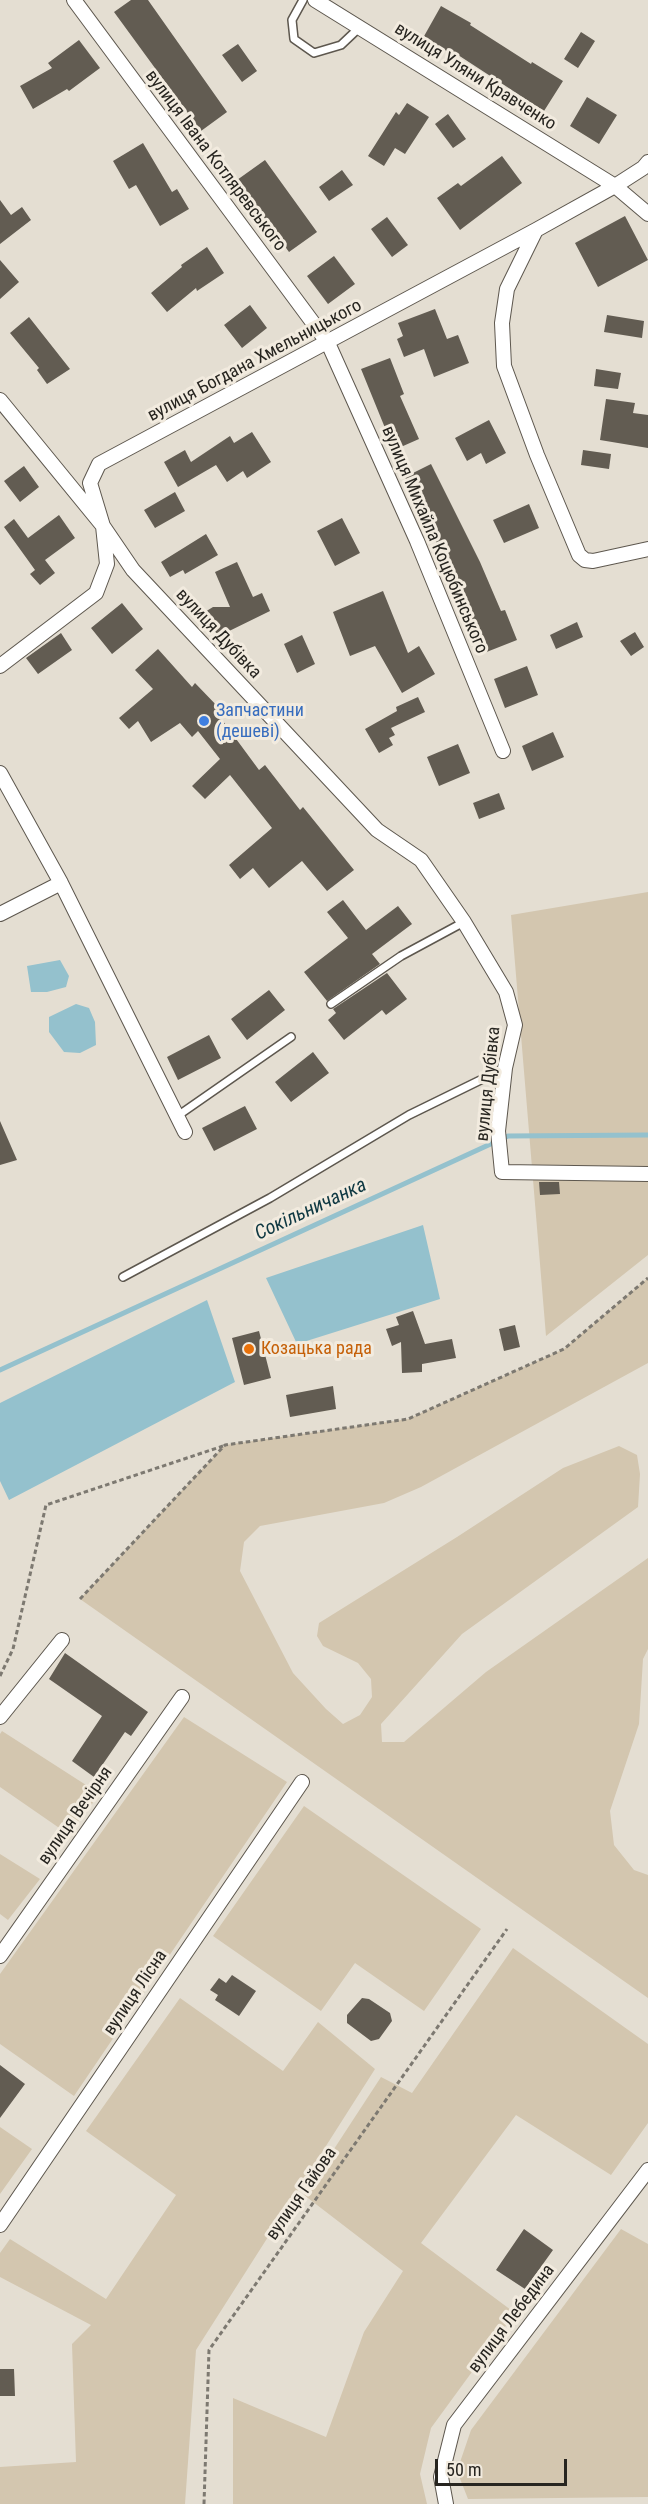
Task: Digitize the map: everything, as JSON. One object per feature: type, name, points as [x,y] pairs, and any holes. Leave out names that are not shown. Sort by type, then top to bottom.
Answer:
[{"type":"street","name":"вулиця Івана Котляревського","points":[[74,0],[328,343]]},
{"type":"street","name":"вулиця Уляни Кравченко","points":[[315,0],[615,186],[648,214]]},
{"type":"street","name":"вулиця Богдана Хмельницького","points":[[0,666],[96,593],[108,564],[103,526],[90,483],[99,464],[536,230],[615,186],[643,168],[648,162]]},
{"type":"street","points":[[536,230],[507,290],[502,323],[504,366],[537,455],[579,555],[585,560],[593,561],[648,549]]},
{"type":"street","name":"вулиця Михайла Коцюбинського","points":[[328,343],[417,541],[503,751]]},
{"type":"street","name":"вулиця Дубівка","points":[[0,400],[103,526],[133,570],[377,830],[421,860],[465,922],[506,992],[515,1025],[505,1068],[498,1137],[502,1172],[648,1174]]},
{"type":"street","points":[[0,773],[62,883],[185,1132]]},
{"type":"street","points":[[0,914],[62,883]]},
{"type":"street","points":[[0,1717],[62,1640]]},
{"type":"street","name":"вулиця Вечірня","points":[[0,1956],[182,1696]]},
{"type":"street","name":"вулиця Лісна","points":[[0,2225],[302,1782]]},
{"type":"street","name":"вулиця Лебедина","points":[[446,2504],[441,2478],[454,2425],[648,2170]]},
{"type":"lane","points":[[303,0],[292,20],[294,39],[315,53],[341,45],[360,27]]},
{"type":"lane","points":[[331,1004],[401,956],[465,922]]},
{"type":"lane","points":[[177,1117],[291,1036]]},
{"type":"lane","points":[[123,1277],[270,1198],[409,1115],[505,1068]]},
{"type":"path","points":[[0,1676],[13,1649],[46,1505],[225,1445],[408,1419],[564,1349],[648,1278]]},
{"type":"path","points":[[80,1599],[225,1445]]},
{"type":"path","name":"вулиця Гайова","points":[[204,2504],[209,2350],[507,1929]]},
{"type":"shaded area","points":[[648,892],[648,1255],[546,1336],[511,915]]},
{"type":"shaded area","points":[[648,1278],[648,1363],[421,1487],[384,1503],[260,1526],[244,1542],[240,1571],[293,1673],[343,1724],[360,1715],[372,1697],[371,1679],[358,1663],[323,1646],[317,1636],[319,1623],[563,1468],[619,1446],[637,1455],[640,1474],[638,1507],[462,1634],[381,1724],[382,1742],[404,1742],[486,1672],[648,1558],[648,1649],[643,1659],[639,1724],[610,1811],[614,1845],[634,1870],[648,1875],[648,1998],[80,1599],[225,1445],[408,1419],[564,1349]]},
{"type":"shaded area","points":[[184,1717],[287,1782],[74,2096],[0,2044],[0,1974]]},
{"type":"shaded area","points":[[2,1731],[100,1794],[68,1834],[0,1787],[0,1734]]},
{"type":"shaded area","points":[[304,1806],[481,1929],[424,2011],[355,1963],[321,2011],[213,1936]]},
{"type":"shaded area","points":[[0,1854],[40,1879],[8,1920],[0,1914]]},
{"type":"shaded area","points":[[513,1948],[648,2044],[648,2123],[611,2175],[516,2115],[421,2243],[515,2313],[431,2428],[420,2474],[427,2504],[233,2504],[233,2398],[326,2437],[364,2332],[403,2271],[304,2195],[381,2077],[412,2093]]},
{"type":"shaded area","points":[[180,1998],[283,2071],[318,2022],[375,2069],[196,2350],[185,2504],[0,2504],[0,2467],[76,2462],[72,2344],[91,2325],[0,2277],[0,2253],[10,2239],[106,2299],[176,2195],[86,2131]]},
{"type":"shaded area","points":[[0,2127],[32,2149],[0,2194]]},
{"type":"shaded area","points":[[621,2229],[648,2244],[648,2497],[468,2499],[457,2471],[471,2430]]},
{"type":"water","points":[[60,960],[69,976],[66,987],[47,992],[31,992],[27,966]]},
{"type":"water","points":[[76,1004],[89,1008],[95,1022],[96,1045],[80,1053],[64,1052],[49,1032],[49,1017]]},
{"type":"water","points":[[423,1225],[440,1299],[297,1344],[266,1278]]},
{"type":"water","points":[[207,1300],[235,1382],[9,1500],[0,1481],[0,1403]]},
{"type":"building","points":[[131,0],[148,0],[227,112],[201,131],[114,12]]},
{"type":"building","points":[[441,6],[471,23],[470,25],[531,64],[532,62],[563,81],[544,111],[455,53],[454,55],[423,38]]},
{"type":"building","points":[[581,32],[595,41],[578,68],[564,59]]},
{"type":"building","points":[[79,40],[100,68],[69,91],[67,89],[33,109],[20,86],[52,68],[48,63]]},
{"type":"building","points":[[238,44],[257,71],[242,82],[222,55]]},
{"type":"building","points":[[587,97],[617,115],[599,144],[570,126]]},
{"type":"building","points":[[407,103],[429,117],[405,154],[395,148],[384,166],[368,156],[396,112],[399,115]]},
{"type":"building","points":[[448,114],[466,139],[453,148],[435,124]]},
{"type":"building","points":[[143,143],[172,192],[177,189],[189,209],[160,226],[136,185],[129,189],[113,161]]},
{"type":"building","points":[[502,156],[522,183],[460,230],[437,198],[458,183],[461,186]]},
{"type":"building","points":[[265,160],[317,232],[289,252],[237,180]]},
{"type":"building","points":[[342,170],[353,185],[329,201],[319,187]]},
{"type":"building","points":[[0,200],[11,215],[22,207],[31,220],[0,244]]},
{"type":"building","points":[[625,216],[648,260],[598,287],[575,243]]},
{"type":"building","points":[[387,217],[408,245],[392,257],[371,229]]},
{"type":"building","points":[[207,247],[224,273],[197,291],[196,288],[167,312],[151,293],[182,267],[181,265]]},
{"type":"building","points":[[334,256],[355,284],[328,304],[307,276]]},
{"type":"building","points":[[0,260],[19,282],[0,299]]},
{"type":"building","points":[[250,305],[267,328],[242,348],[224,325]]},
{"type":"building","points":[[435,309],[447,339],[458,335],[469,363],[434,377],[424,349],[404,357],[397,339],[403,336],[398,323]]},
{"type":"building","points":[[607,315],[644,321],[642,338],[604,332]]},
{"type":"building","points":[[29,317],[70,369],[47,384],[37,370],[39,368],[10,333]]},
{"type":"building","points":[[390,358],[404,394],[400,396],[419,439],[394,450],[361,369]]},
{"type":"building","points":[[596,369],[621,373],[618,389],[594,386]]},
{"type":"building","points":[[606,399],[635,403],[633,413],[648,415],[648,448],[600,440]]},
{"type":"building","points":[[489,420],[506,453],[486,464],[481,453],[467,461],[455,438]]},
{"type":"building","points":[[252,432],[271,462],[247,478],[243,471],[227,482],[216,465],[178,487],[164,462],[185,450],[191,462],[230,436],[234,443]]},
{"type":"building","points":[[583,450],[611,454],[609,469],[581,465]]},
{"type":"building","points":[[431,464],[480,562],[501,611],[505,610],[517,640],[484,653],[465,605],[463,606],[451,574],[405,477]]},
{"type":"building","points":[[24,466],[39,487],[20,502],[4,481]]},
{"type":"building","points":[[175,492],[185,511],[155,528],[144,510]]},
{"type":"building","points":[[529,504],[539,528],[504,543],[493,520]]},
{"type":"building","points":[[59,515],[75,538],[45,560],[55,573],[40,585],[30,574],[35,570],[4,527],[14,519],[28,538]]},
{"type":"building","points":[[342,518],[360,553],[335,566],[317,531]]},
{"type":"building","points":[[206,534],[218,555],[185,574],[183,570],[170,577],[161,562]]},
{"type":"building","points":[[237,562],[253,597],[262,593],[270,611],[219,636],[200,615],[213,607],[230,607],[215,572]]},
{"type":"building","points":[[383,591],[408,653],[419,646],[435,674],[402,693],[375,646],[350,656],[333,612]]},
{"type":"building","points":[[122,603],[143,629],[112,654],[91,628]]},
{"type":"building","points":[[577,622],[583,637],[556,649],[550,635]]},
{"type":"building","points":[[635,632],[644,647],[631,656],[620,641]]},
{"type":"building","points":[[61,633],[72,650],[38,674],[26,658]]},
{"type":"building","points":[[302,635],[315,664],[297,673],[284,644]]},
{"type":"building","points":[[158,649],[192,687],[195,683],[221,710],[217,713],[259,770],[265,765],[300,810],[303,807],[354,870],[327,891],[302,861],[269,888],[253,868],[240,879],[229,865],[272,828],[230,775],[205,799],[192,786],[220,759],[198,731],[192,737],[180,723],[151,742],[138,721],[129,729],[119,718],[153,689],[135,670]]},
{"type":"building","points":[[527,666],[538,695],[505,708],[494,679]]},
{"type":"building","points":[[418,697],[425,712],[391,728],[395,735],[389,738],[393,745],[379,753],[365,729],[397,711],[396,707]]},
{"type":"building","points":[[553,732],[564,757],[532,771],[522,746]]},
{"type":"building","points":[[458,744],[470,773],[439,786],[427,757]]},
{"type":"building","points":[[499,793],[505,809],[479,819],[473,803]]},
{"type":"building","points":[[343,900],[366,930],[398,906],[412,924],[372,954],[380,964],[327,1001],[304,972],[348,938],[327,912]]},
{"type":"building","points":[[387,973],[407,999],[386,1015],[382,1010],[344,1040],[328,1020],[336,1013],[333,1009]]},
{"type":"building","points":[[269,990],[285,1010],[247,1040],[231,1019]]},
{"type":"building","points":[[209,1035],[221,1058],[178,1080],[167,1057]]},
{"type":"building","points":[[313,1052],[329,1073],[291,1102],[275,1082]]},
{"type":"building","points":[[245,1106],[257,1129],[214,1151],[202,1128]]},
{"type":"building","points":[[0,1121],[17,1160],[0,1165]]},
{"type":"building","points":[[539,1182],[559,1182],[560,1194],[540,1195]]},
{"type":"building","points":[[413,1311],[425,1344],[452,1339],[456,1358],[422,1364],[422,1372],[402,1373],[401,1342],[392,1346],[386,1329],[399,1325],[396,1317]]},
{"type":"building","points":[[515,1325],[520,1347],[504,1351],[499,1329]]},
{"type":"building","name":"Козацька рада","points":[[259,1331],[271,1378],[244,1385],[232,1338]]},
{"type":"building","points":[[333,1386],[336,1409],[290,1417],[286,1395]]},
{"type":"building","points":[[65,1653],[148,1712],[131,1736],[125,1732],[94,1777],[72,1761],[102,1716],[49,1679]]},
{"type":"building","points":[[232,1975],[256,1991],[239,2016],[215,2000],[218,1995],[210,1990],[219,1978],[226,1983]]},
{"type":"building","points":[[362,1998],[369,1999],[390,2013],[392,2021],[379,2039],[371,2041],[347,2023],[347,2015]]},
{"type":"building","points":[[0,2065],[25,2084],[0,2118]]},
{"type":"building","points":[[524,2229],[553,2250],[525,2289],[496,2270]]},
{"type":"building","points":[[0,2369],[14,2369],[15,2396],[0,2396]]},
{"type":"waterway","name":"Сокільничанка","points":[[0,1370],[508,1136],[648,1135]]},
{"type":"place","name":"Запчастини (дешеві)","points":[[204,721]]},
{"type":"place","name":"Козацька рада","points":[[249,1349]]}]
